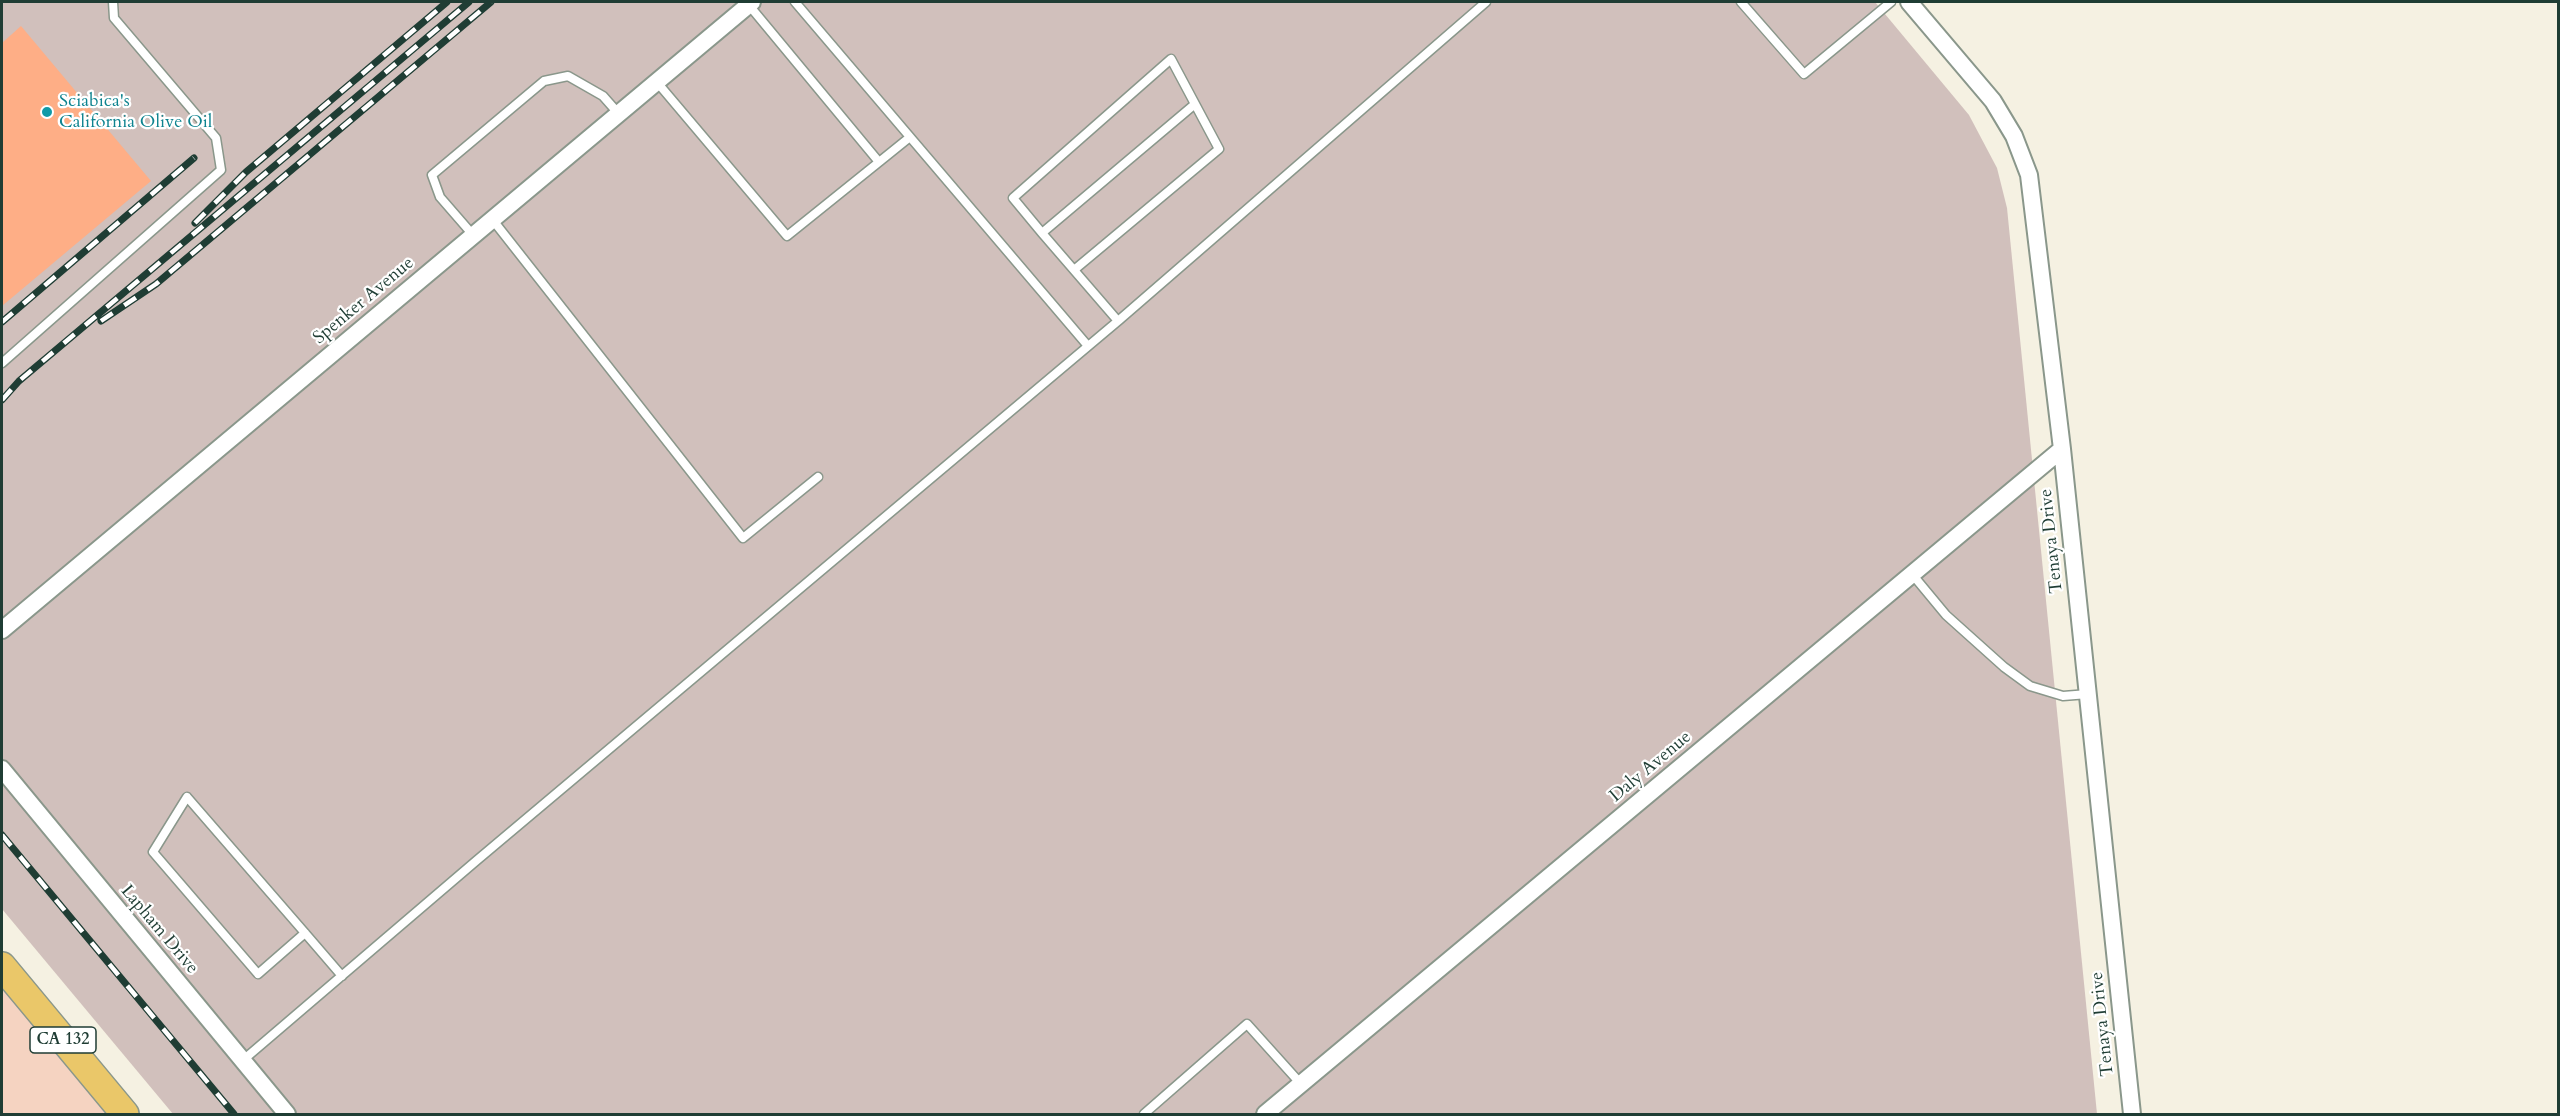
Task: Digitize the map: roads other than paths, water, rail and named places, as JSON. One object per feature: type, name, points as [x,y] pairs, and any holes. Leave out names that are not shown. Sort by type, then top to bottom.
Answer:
[{"type":"main road","name":"CA 132","points":[[2,966],[125,1114]]},
{"type":"street","name":"Tenaya Drive","points":[[1909,2],[1993,101],[2014,136],[2029,175],[2062,449],[2132,1114]]},
{"type":"street","name":"Spenker Avenue","points":[[2,630],[750,3]]},
{"type":"street","name":"Daly Avenue","points":[[1266,1114],[2062,449]]},
{"type":"street","name":"Lapham Drive","points":[[2,769],[287,1114]]},
{"type":"lane","points":[[2,363],[221,170],[216,138],[114,18],[113,2]]},
{"type":"lane","points":[[795,2],[1088,346]]},
{"type":"lane","points":[[243,1061],[1118,321],[1486,2]]},
{"type":"lane","points":[[1741,2],[1804,74],[1891,2]]},
{"type":"lane","points":[[750,3],[879,162]]},
{"type":"lane","points":[[1074,270],[1219,149],[1171,59],[1013,198],[1042,233],[1118,321]]},
{"type":"lane","points":[[473,235],[440,197],[432,175],[544,81],[568,76],[603,96],[618,113]]},
{"type":"lane","points":[[656,81],[787,236],[910,137]]},
{"type":"lane","points":[[1042,233],[1195,104]]},
{"type":"lane","points":[[492,219],[743,538],[818,477]]},
{"type":"lane","points":[[1912,574],[1946,615],[2004,667],[2030,686],[2063,696],[2088,694]]},
{"type":"lane","points":[[305,933],[258,974],[153,852],[187,797],[305,933],[342,976]]},
{"type":"lane","points":[[1144,1114],[1247,1024],[1301,1084]]},
{"type":"railway","points":[[195,223],[246,172],[447,2]]},
{"type":"railway","points":[[2,400],[19,381],[469,2]]},
{"type":"railway","points":[[101,321],[156,284],[491,2]]},
{"type":"railway","points":[[2,322],[194,158]]},
{"type":"railway","points":[[2,835],[234,1114]]},
{"type":"place","name":"Sciabica's California Olive Oil","points":[[47,112]]}]
